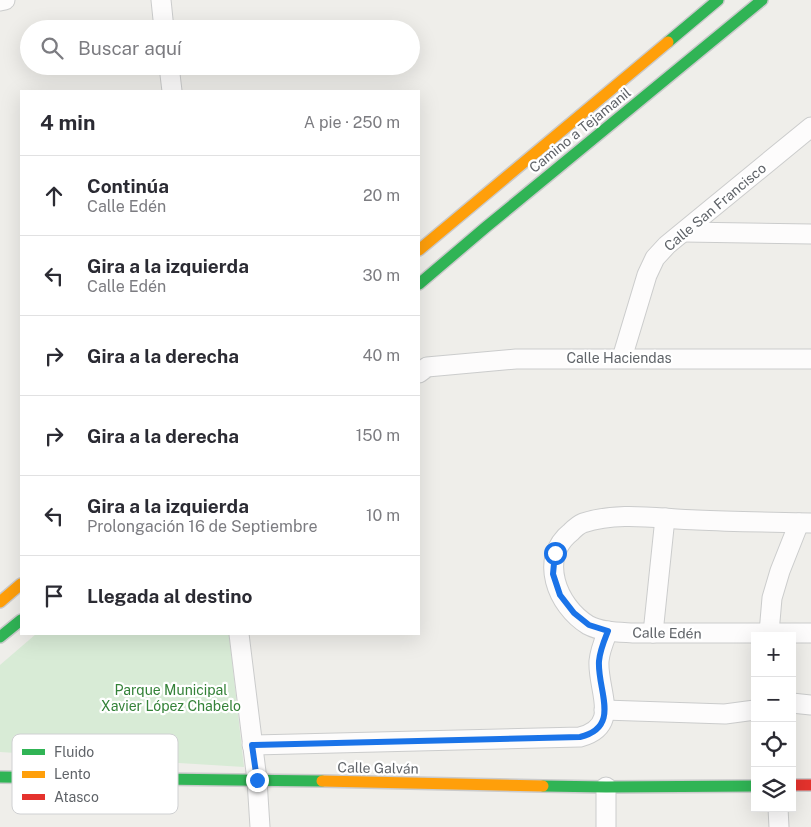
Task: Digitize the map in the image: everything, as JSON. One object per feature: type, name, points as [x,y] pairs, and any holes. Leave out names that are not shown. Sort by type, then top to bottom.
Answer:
[{"type":"main road","name":"Camino a Tejamanil","points":[[420,249],[718,0]]},
{"type":"main road","name":"Camino a Tejamanil","points":[[420,283],[762,0]]},
{"type":"main road","points":[[0,602],[20,585]]},
{"type":"main road","points":[[0,637],[20,621]]},
{"type":"main road","name":"Calle Galván","points":[[178,779],[606,788],[751,786]]},
{"type":"main road","points":[[796,785],[811,785]]},
{"type":"street","points":[[0,1],[5,0]]},
{"type":"street","points":[[161,0],[163,20]]},
{"type":"street","points":[[170,75],[172,90]]},
{"type":"street","name":"Calle San Francisco","points":[[622,358],[647,274],[655,258],[667,245],[811,127]]},
{"type":"street","points":[[684,232],[811,234]]},
{"type":"street","name":"Calle Haciendas","points":[[421,367],[516,359],[810,356]]},
{"type":"street","name":"Calle Edén","points":[[666,518],[602,518],[580,524],[564,537],[555,553],[553,574],[560,595],[574,613],[589,625],[608,631],[751,633]]},
{"type":"street","points":[[653,633],[666,518],[805,523],[780,570],[772,598],[769,632]]},
{"type":"street","points":[[252,745],[580,737],[590,734],[599,728],[604,718],[599,662],[601,649],[608,631]]},
{"type":"street","name":"Calle Edén","points":[[796,633],[811,633]]},
{"type":"street","points":[[239,635],[257,780],[260,827]]},
{"type":"street","points":[[796,703],[811,705]]},
{"type":"street","points":[[604,710],[724,714],[751,711]]},
{"type":"street","points":[[606,788],[606,827]]},
{"type":"street","points":[[778,812],[779,827]]},
{"type":"green space","name":"Parque Municipal Xavier López Chabelo","points":[[35,635],[229,635],[244,767],[178,763],[178,734],[12,734],[12,753],[0,752],[0,665]]},
{"type":"traffic: fast","points":[[668,42],[718,0]]},
{"type":"traffic: fast","points":[[420,283],[762,0]]},
{"type":"traffic: fast","points":[[0,637],[20,621]]},
{"type":"traffic: fast","points":[[0,777],[12,777]]},
{"type":"traffic: fast","points":[[178,779],[322,781]]},
{"type":"traffic: fast","points":[[543,786],[751,786]]},
{"type":"traffic: slow","points":[[420,249],[668,42]]},
{"type":"traffic: slow","points":[[0,602],[20,585]]},
{"type":"traffic: slow","points":[[322,781],[543,786]]},
{"type":"traffic: jam","points":[[796,785],[811,785]]},
{"type":"route","points":[[257,780],[252,745],[580,737],[590,734],[599,728],[604,718],[604,705],[599,662],[601,649],[608,631],[589,625],[574,613],[560,595],[553,574],[555,553]]}]
